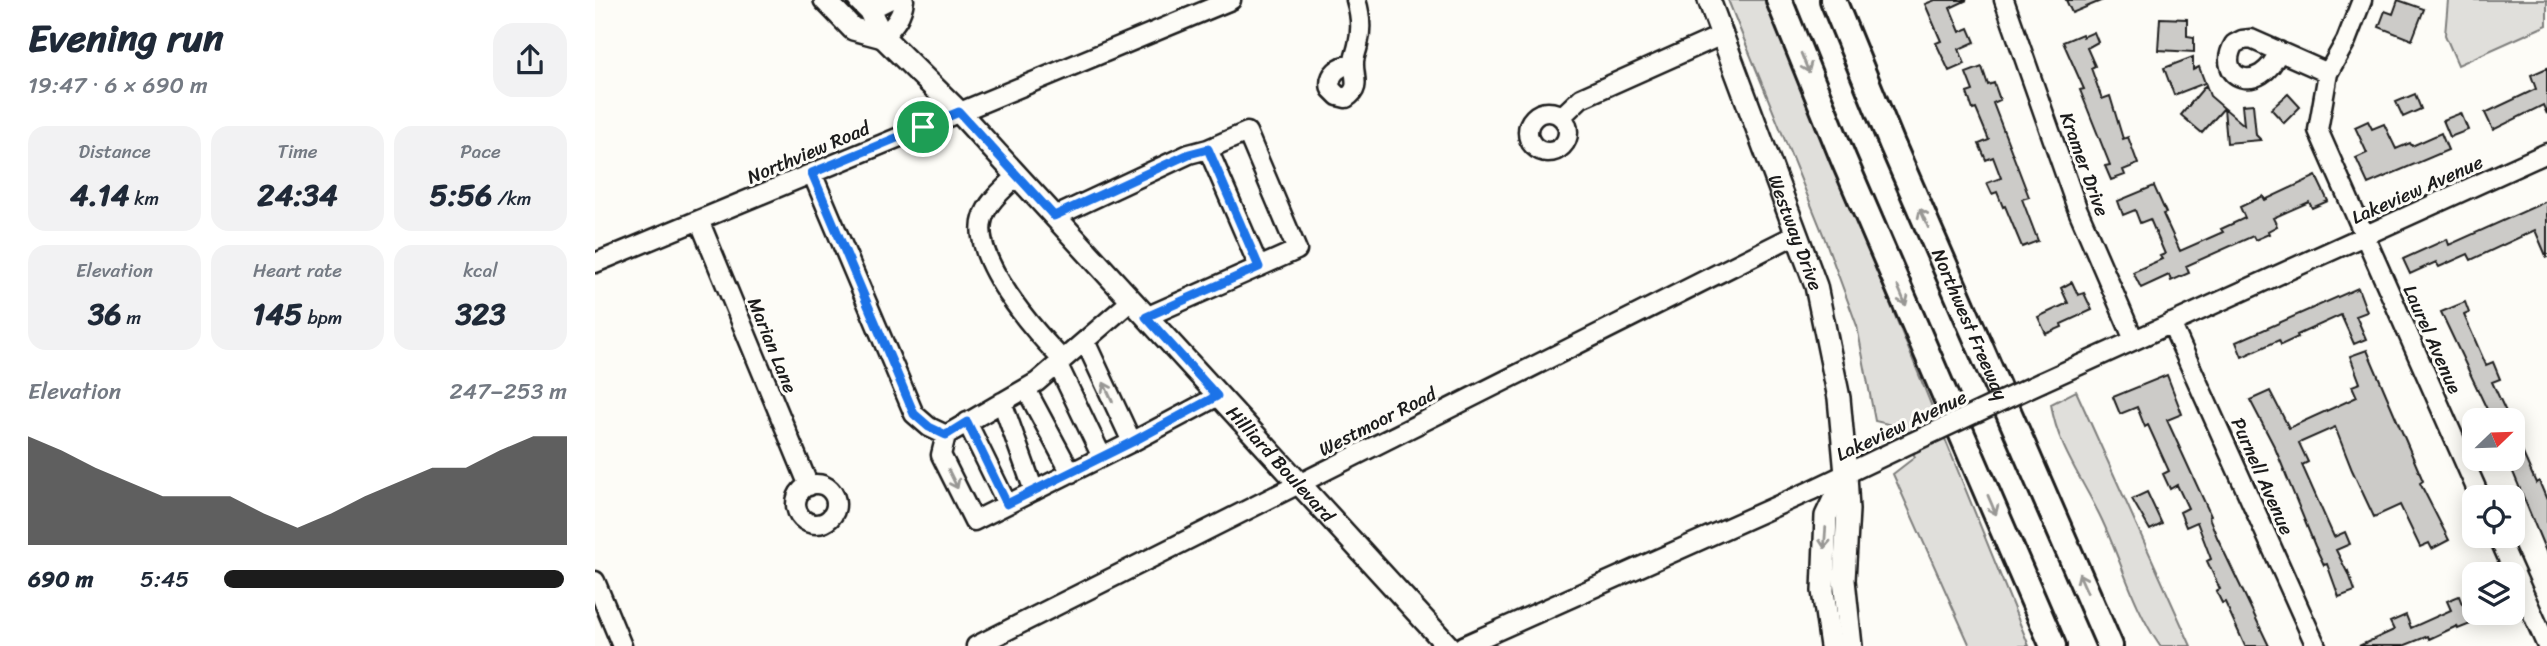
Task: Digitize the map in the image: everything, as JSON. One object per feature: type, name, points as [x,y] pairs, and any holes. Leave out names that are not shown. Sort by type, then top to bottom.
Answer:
[{"type":"highway","points":[[1779,0],[1843,158],[2053,646]]},
{"type":"highway","name":"Northwest Freeway","points":[[1833,0],[1892,144],[2110,646]]},
{"type":"main road","name":"Hilliard Boulevard","points":[[825,0],[853,29],[883,37]]},
{"type":"main road","name":"Westway Drive","points":[[1709,0],[1816,286],[1839,398],[1849,510],[1844,580],[1851,646]]},
{"type":"main road","name":"Hilliard Boulevard","points":[[864,5],[883,37],[959,112],[1448,646]]},
{"type":"main road","points":[[1831,646],[1823,591],[1826,516],[1846,474]]},
{"type":"street","points":[[864,5],[888,0]]},
{"type":"street","points":[[883,37],[898,22],[904,0]]},
{"type":"street","name":"Northview Road","points":[[595,263],[1231,0]]},
{"type":"street","points":[[1354,64],[1361,23],[1356,0]]},
{"type":"street","name":"Kramer Drive","points":[[2004,0],[2077,208],[2134,340]]},
{"type":"street","name":"Laurel Avenue","points":[[2362,0],[2346,41],[2328,73],[2318,130],[2475,485]]},
{"type":"street","points":[[1561,117],[1581,98],[1722,35]]},
{"type":"street","points":[[2279,51],[2328,73]]},
{"type":"street","points":[[1054,216],[1189,154],[1247,132],[1297,250],[1146,317]]},
{"type":"street","points":[[1208,149],[1259,267]]},
{"type":"street","name":"Lakeview Avenue","points":[[1464,646],[2547,153]]},
{"type":"street","points":[[812,173],[914,414],[929,427],[946,435]]},
{"type":"street","points":[[1017,176],[988,206],[982,220],[982,235],[1004,290],[1060,362],[1102,457]]},
{"type":"street","name":"Marian Lane","points":[[699,220],[809,486]]},
{"type":"street","name":"Westmoor Road","points":[[976,646],[1797,234]]},
{"type":"street","points":[[1131,301],[1026,388],[946,435],[941,455],[974,521],[1217,396]]},
{"type":"street","name":"Purnell Avenue","points":[[2171,323],[2316,646]]},
{"type":"street","points":[[1085,341],[1132,442]]},
{"type":"street","points":[[1026,388],[1070,473]]},
{"type":"street","points":[[1002,402],[1034,491]]},
{"type":"street","points":[[967,422],[1007,504]]},
{"type":"street","points":[[2503,548],[2546,645]]},
{"type":"street","points":[[595,581],[622,646]]},
{"type":"shaded area","points":[[1728,0],[1767,0],[2029,646],[1970,646],[1893,474],[1915,457],[1901,427],[1875,421],[1857,326],[1823,234]]},
{"type":"shaded area","points":[[2448,0],[2547,0],[2547,25],[2458,65],[2445,35]]},
{"type":"shaded area","points":[[2076,391],[2191,646],[2160,646],[2142,615],[2101,518],[2065,449],[2051,404]]},
{"type":"building","points":[[1935,0],[1967,0],[1950,8],[1960,32],[1969,28],[1975,42],[1959,49],[1965,64],[1949,71],[1936,43],[1941,41],[1925,4]]},
{"type":"building","points":[[2066,0],[2103,0],[2072,13]]},
{"type":"building","points":[[2398,0],[2424,9],[2412,40],[2379,27],[2385,11],[2393,14]]},
{"type":"building","points":[[2160,18],[2187,19],[2187,36],[2194,37],[2194,52],[2158,50]]},
{"type":"building","points":[[2094,32],[2098,42],[2087,48],[2095,66],[2091,68],[2102,99],[2110,96],[2123,139],[2128,137],[2138,164],[2123,170],[2125,175],[2111,180],[2105,166],[2110,165],[2080,90],[2084,89],[2063,42]]},
{"type":"building","points":[[2193,57],[2193,70],[2199,67],[2205,83],[2174,95],[2164,68]]},
{"type":"building","points":[[1982,67],[1988,85],[1994,83],[2000,100],[1993,103],[2029,197],[2022,199],[2038,241],[2022,247],[2005,206],[2003,207],[1997,192],[1992,194],[1987,183],[2001,178],[1993,157],[1986,160],[1979,144],[1989,140],[1967,93],[1973,91],[1966,73]]},
{"type":"building","points":[[2547,68],[2547,114],[2543,105],[2493,130],[2485,113],[2536,89],[2531,75]]},
{"type":"building","points":[[2206,85],[2210,96],[2224,108],[2202,133],[2181,115]]},
{"type":"building","points":[[2288,94],[2300,107],[2284,123],[2271,109]]},
{"type":"building","points":[[2415,94],[2421,109],[2403,117],[2396,102]]},
{"type":"building","points":[[2253,104],[2256,135],[2261,140],[2227,143],[2224,108],[2244,125],[2242,105]]},
{"type":"building","points":[[2461,113],[2468,130],[2450,137],[2443,120]]},
{"type":"building","points":[[2368,121],[2372,129],[2384,124],[2396,149],[2410,143],[2412,146],[2441,133],[2448,150],[2368,184],[2356,158],[2367,153],[2355,127]]},
{"type":"building","points":[[2316,176],[2328,201],[2312,208],[2309,202],[2273,218],[2277,226],[2268,231],[2269,234],[2255,240],[2253,236],[2186,266],[2189,273],[2171,281],[2169,275],[2141,288],[2133,272],[2162,259],[2160,256],[2165,254],[2150,219],[2140,223],[2135,210],[2123,215],[2118,201],[2154,186],[2180,251],[2223,232],[2221,229],[2245,218],[2240,207],[2263,196],[2265,200]]},
{"type":"building","points":[[2547,201],[2547,258],[2535,230],[2471,260],[2468,254],[2439,267],[2436,262],[2410,274],[2403,259],[2447,239],[2449,245]]},
{"type":"building","points":[[2072,282],[2078,295],[2084,293],[2092,310],[2046,334],[2038,317],[2068,303],[2061,288]]},
{"type":"building","points":[[2358,288],[2367,312],[2356,316],[2366,339],[2354,344],[2341,315],[2281,345],[2279,340],[2242,357],[2236,342]]},
{"type":"building","points":[[2465,302],[2469,313],[2464,315],[2486,365],[2493,362],[2500,379],[2492,382],[2504,408],[2486,408],[2441,312]]},
{"type":"building","points":[[2367,350],[2423,481],[2420,483],[2449,540],[2432,549],[2429,543],[2420,547],[2400,505],[2374,517],[2335,427],[2299,443],[2308,462],[2302,465],[2334,537],[2345,532],[2350,544],[2336,550],[2355,591],[2339,597],[2275,448],[2250,400],[2270,391],[2289,428],[2357,397],[2352,386],[2360,383],[2350,356]]},
{"type":"building","points":[[2167,375],[2182,414],[2167,420],[2211,516],[2209,517],[2217,537],[2269,646],[2245,646],[2225,602],[2222,603],[2216,591],[2220,589],[2207,561],[2211,559],[2197,522],[2186,527],[2180,512],[2188,508],[2177,485],[2170,489],[2163,474],[2169,471],[2148,425],[2145,427],[2137,407],[2120,414],[2113,397]]},
{"type":"building","points":[[2525,458],[2547,500],[2547,554],[2525,501],[2525,485],[2518,485],[2513,471],[2525,471]]},
{"type":"building","points":[[2147,492],[2162,524],[2150,530],[2132,499]]},
{"type":"building","points":[[2459,596],[2462,604],[2462,625],[2468,625],[2458,629],[2457,626],[2429,639],[2428,636],[2403,646],[2359,646],[2394,630],[2390,622],[2406,615],[2411,628],[2451,610],[2447,601]]},
{"type":"route","points":[[959,112],[1054,216],[1189,154],[1208,149],[1259,267],[1146,317],[1217,396],[1007,504],[967,422],[946,435],[929,427],[914,414],[812,173],[923,127],[959,112]]}]
